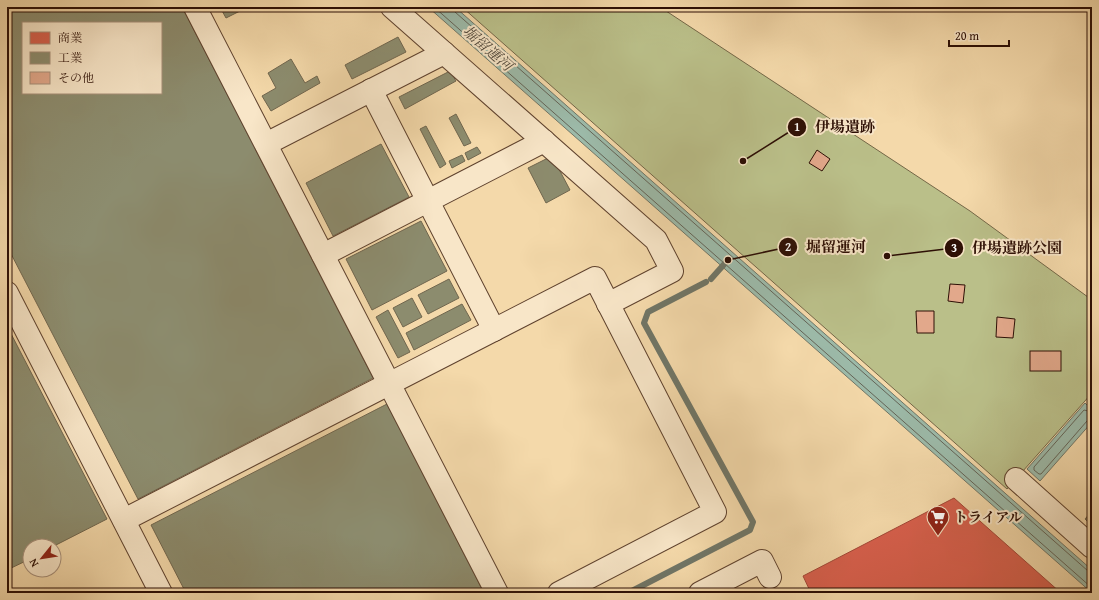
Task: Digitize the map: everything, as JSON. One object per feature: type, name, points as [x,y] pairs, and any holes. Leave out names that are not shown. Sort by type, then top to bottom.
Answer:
[{"type":"street","points":[[195,7],[497,593]]},
{"type":"street","points":[[392,7],[656,240],[672,271],[608,304]]},
{"type":"street","points":[[266,144],[444,53]]},
{"type":"street","points":[[371,90],[494,330]]},
{"type":"street","points":[[323,255],[544,141]]},
{"type":"street","points":[[124,520],[595,278],[715,512],[559,593]]},
{"type":"street","points":[[7,293],[161,593]]},
{"type":"street","points":[[1016,479],[1092,547]]},
{"type":"street","points":[[700,593],[762,561],[770,577]]},
{"type":"green space","points":[[462,7],[660,7],[970,211],[1092,300],[1092,393],[1007,489]]},
{"type":"water","points":[[428,7],[455,7],[1092,570],[1092,593]]},
{"type":"water","points":[[1085,403],[1092,410],[1092,422],[1040,481],[1027,469]]},
{"type":"building: 商業","name":"トライアル","points":[[954,498],[1061,593],[811,593],[803,576]]},
{"type":"building: 工業","points":[[7,7],[182,7],[373,378],[138,499],[7,246]]},
{"type":"building: 工業","points":[[220,7],[248,7],[226,18]]},
{"type":"building: 工業","points":[[398,37],[406,52],[352,79],[345,65]]},
{"type":"building: 工業","points":[[291,59],[305,83],[317,76],[320,83],[271,111],[262,96],[276,88],[268,73]]},
{"type":"building: 工業","points":[[450,71],[456,81],[405,109],[399,97]]},
{"type":"building: 工業","points":[[456,114],[471,143],[464,146],[449,118]]},
{"type":"building: 工業","points":[[426,126],[446,164],[440,168],[420,129]]},
{"type":"building: 工業","points":[[381,144],[409,197],[333,236],[306,183]]},
{"type":"building: 工業","points":[[477,147],[481,153],[468,160],[465,153]]},
{"type":"building: 工業","points":[[462,155],[465,161],[452,168],[449,161]]},
{"type":"building: 工業","points":[[552,156],[570,190],[546,203],[528,168]]},
{"type":"building: 工業","points":[[421,221],[447,271],[372,310],[346,259]]},
{"type":"building: 工業","points":[[449,279],[459,298],[428,314],[418,295]]},
{"type":"building: 工業","points":[[412,298],[422,317],[403,327],[393,308]]},
{"type":"building: 工業","points":[[462,304],[471,320],[414,350],[406,333]]},
{"type":"building: 工業","points":[[388,310],[410,352],[398,358],[376,317]]},
{"type":"building: 工業","points":[[7,326],[107,519],[62,542],[62,538],[22,538],[22,563],[7,570]]},
{"type":"building: 工業","points":[[387,404],[484,593],[186,593],[151,525]]},
{"type":"building: 工業","points":[[1092,511],[1092,526],[1085,519]]},
{"type":"building: その他","points":[[817,150],[830,159],[822,171],[809,163]]},
{"type":"building: その他","points":[[950,284],[965,285],[963,303],[948,301]]},
{"type":"building: その他","points":[[916,311],[934,311],[934,333],[917,333]]},
{"type":"building: その他","points":[[997,317],[1015,319],[1013,338],[996,337]]},
{"type":"building: その他","points":[[1030,351],[1061,351],[1061,371],[1030,371]]},
{"type":"waterway","points":[[711,279],[727,261]]},
{"type":"waterway","points":[[628,593],[750,530],[753,522],[644,323],[648,312],[706,282]]},
{"type":"place","name":"伊場遺跡","points":[[743,161]]},
{"type":"place","name":"伊場遺跡公園","points":[[887,256]]},
{"type":"place","name":"堀留運河","points":[[728,260]]},
{"type":"place","name":"トライアル","points":[[938,536]]}]
